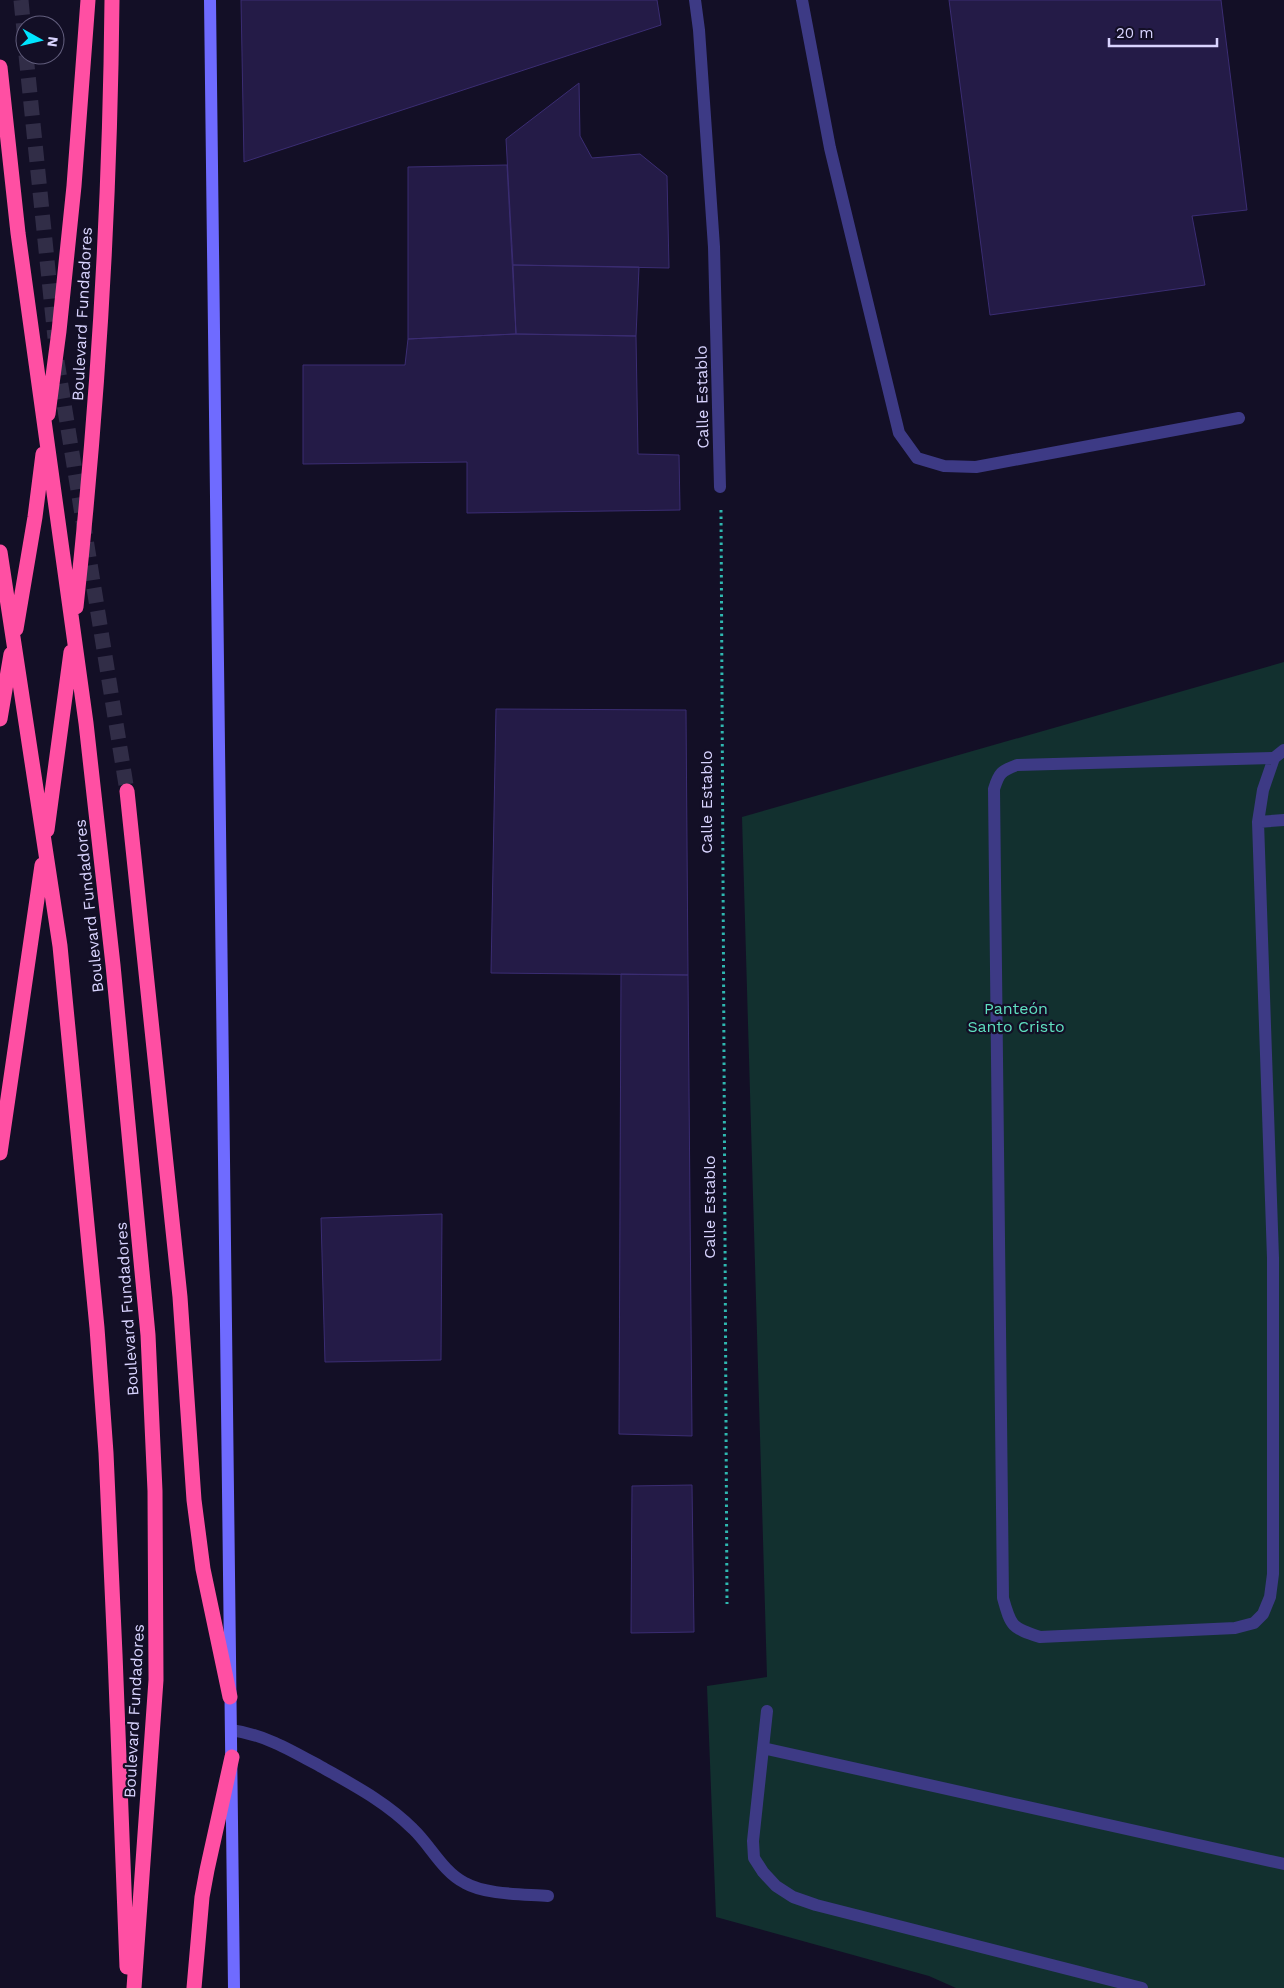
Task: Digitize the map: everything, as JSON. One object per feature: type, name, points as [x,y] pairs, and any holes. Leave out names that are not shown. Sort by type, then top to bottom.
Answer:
[{"type":"highway","points":[[0,719],[35,517],[61,311],[74,186],[88,0]]},
{"type":"highway","name":"Boulevard Fundadores","points":[[0,1153],[66,696],[89,481],[103,278],[112,67],[112,0]]},
{"type":"highway","name":"Boulevard Fundadores","points":[[0,67],[18,233],[86,723],[115,985],[148,1335],[155,1491],[156,1680],[134,1988]]},
{"type":"highway","points":[[0,552],[60,946],[97,1328],[106,1453],[115,1635],[128,1988]]},
{"type":"highway","points":[[127,791],[179,1287],[194,1500],[203,1569],[230,1697]]},
{"type":"highway","points":[[194,1988],[202,1897],[232,1757]]},
{"type":"main road","points":[[210,0],[234,1988]]},
{"type":"street","name":"Calle Establo","points":[[695,0],[699,30],[714,247],[720,487]]},
{"type":"street","points":[[802,0],[830,148],[899,433],[917,458],[944,466],[976,466],[1239,418]]},
{"type":"street","points":[[1279,754],[1263,790],[1258,822],[1279,1258],[1279,1492],[1270,1597],[1263,1614],[1254,1622],[1235,1628],[1040,1637],[1019,1630],[1009,1620],[1003,1598],[994,789],[998,776],[1004,770],[1017,765],[1279,754]]},
{"type":"street","points":[[1258,822],[1284,820]]},
{"type":"street","points":[[766,1711],[753,1841],[754,1858],[762,1872],[776,1886],[788,1894],[816,1904],[1142,1988]]},
{"type":"street","points":[[231,1730],[250,1733],[277,1742],[360,1788],[391,1809],[415,1830],[436,1858],[452,1874],[466,1884],[489,1890],[548,1896]]},
{"type":"street","points":[[763,1748],[1284,1864]]},
{"type":"path","name":"Calle Establo","points":[[720,487],[727,1604]]},
{"type":"green space","name":"Panteón Santo Cristo","points":[[1284,662],[1284,1988],[956,1988],[929,1976],[716,1917],[707,1686],[767,1677],[742,817]]},
{"type":"building","points":[[241,0],[657,0],[661,25],[244,162]]},
{"type":"building","points":[[949,0],[1221,0],[1247,210],[1192,216],[1205,285],[990,315]]},
{"type":"building","points":[[579,83],[580,136],[592,158],[640,154],[667,176],[669,268],[513,265],[506,139]]},
{"type":"building","points":[[507,165],[516,334],[408,339],[408,167]]},
{"type":"building","points":[[513,265],[639,267],[636,336],[516,334]]},
{"type":"building","points":[[516,334],[636,336],[638,454],[679,455],[680,510],[467,513],[467,462],[303,464],[303,365],[405,365],[408,339]]},
{"type":"building","points":[[496,709],[686,710],[688,975],[491,973]]},
{"type":"building","points":[[621,974],[688,975],[692,1436],[619,1434]]},
{"type":"building","points":[[442,1214],[441,1360],[325,1362],[321,1218]]},
{"type":"building","points":[[692,1485],[694,1632],[631,1633],[632,1486]]},
{"type":"tunnel","points":[[21,0],[22,15]]},
{"type":"tunnel","points":[[27,65],[55,338]]},
{"type":"tunnel","points":[[57,361],[127,791]]}]
